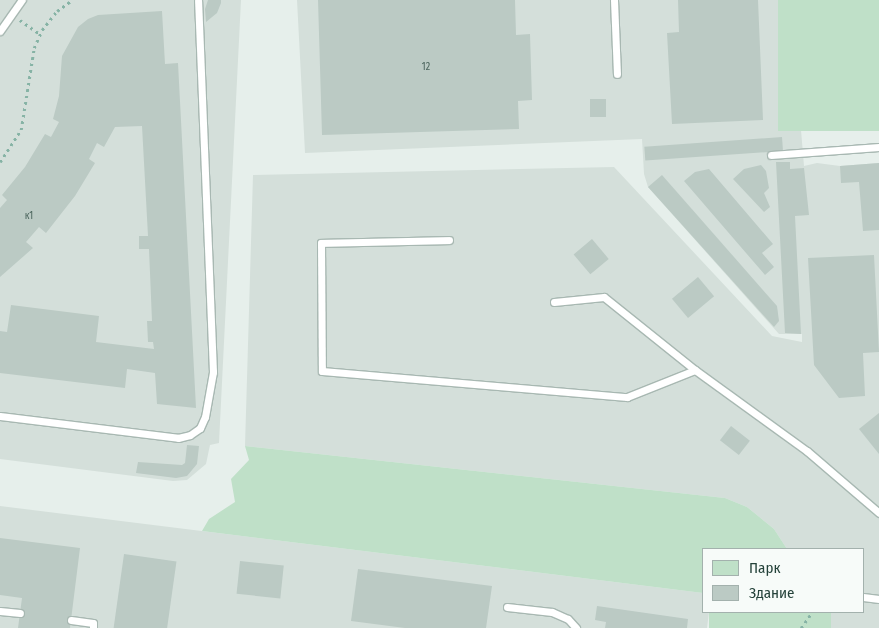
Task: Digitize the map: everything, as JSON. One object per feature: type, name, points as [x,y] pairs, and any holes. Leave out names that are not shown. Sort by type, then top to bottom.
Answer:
[{"type":"lane","points":[[0,31],[22,0]]},
{"type":"lane","points":[[0,416],[178,438],[190,436],[200,428],[205,417],[213,372],[198,0]]},
{"type":"lane","points":[[614,0],[617,74]]},
{"type":"lane","points":[[771,155],[879,147]]},
{"type":"lane","points":[[449,240],[321,242],[322,371],[627,397],[695,370]]},
{"type":"lane","points":[[554,302],[604,297],[695,370],[807,450],[879,514]]},
{"type":"lane","points":[[864,597],[879,599]]},
{"type":"lane","points":[[507,607],[552,612],[568,619],[576,628]]},
{"type":"lane","points":[[0,611],[20,613]]},
{"type":"lane","points":[[71,620],[94,622],[93,628]]},
{"type":"path","points":[[0,162],[21,130],[34,48],[42,30],[72,0]]},
{"type":"path","points":[[801,628],[811,613]]},
{"type":"shaded area","points":[[0,0],[241,0],[219,443],[210,445],[206,464],[187,480],[173,481],[0,459]]},
{"type":"shaded area","points":[[297,0],[778,0],[781,131],[801,130],[804,166],[817,163],[840,166],[879,163],[879,628],[828,628],[831,613],[864,613],[864,548],[786,548],[774,529],[747,507],[725,498],[245,446],[253,175],[614,167],[772,336],[802,342],[802,334],[779,334],[648,187],[644,174],[642,139],[305,153]]},
{"type":"shaded area","points":[[0,506],[702,593],[702,613],[709,613],[707,628],[0,628]]},
{"type":"green space","points":[[778,0],[879,0],[879,131],[778,131]]},
{"type":"green space","points":[[245,446],[725,498],[747,507],[774,529],[786,548],[702,548],[702,593],[202,531],[209,519],[235,502],[231,479],[249,460]]},
{"type":"green space","points":[[709,613],[831,613],[831,628],[709,628]]},
{"type":"building","points":[[208,0],[221,0],[221,3],[217,13],[206,22],[205,9]]},
{"type":"building","points":[[318,0],[515,0],[516,35],[530,34],[532,100],[518,101],[519,129],[322,135]]},
{"type":"building","points":[[678,0],[758,0],[763,120],[672,124],[667,33],[679,32]]},
{"type":"building","points":[[162,11],[165,64],[178,63],[196,408],[157,404],[155,373],[127,369],[125,388],[0,373],[0,331],[7,332],[11,305],[99,316],[96,342],[154,349],[153,342],[148,342],[147,321],[152,321],[149,249],[139,249],[139,236],[148,236],[142,126],[115,127],[104,147],[97,143],[89,159],[95,163],[75,196],[46,233],[39,227],[26,242],[33,248],[0,277],[0,208],[7,200],[2,195],[25,167],[45,134],[51,137],[59,122],[53,119],[59,96],[62,56],[78,27],[88,19],[98,15]]},
{"type":"building","points":[[590,99],[606,99],[606,117],[590,117]]},
{"type":"building","points":[[782,137],[783,151],[645,161],[644,147]]},
{"type":"building","points":[[776,162],[790,162],[790,169],[804,168],[809,215],[795,216],[801,334],[785,333]]},
{"type":"building","points":[[879,163],[879,230],[863,231],[859,182],[841,183],[840,166]]},
{"type":"building","points":[[761,165],[766,171],[769,188],[764,193],[770,207],[764,212],[733,179],[744,169]]},
{"type":"building","points":[[709,169],[773,244],[762,253],[774,267],[765,275],[684,181],[695,172]]},
{"type":"building","points":[[662,175],[777,306],[779,321],[774,327],[648,187]]},
{"type":"building","points":[[592,239],[609,259],[590,274],[574,254]]},
{"type":"building","points":[[874,255],[879,352],[863,353],[865,396],[839,398],[814,365],[808,258]]},
{"type":"building","points":[[698,277],[714,296],[688,318],[672,299]]},
{"type":"building","points":[[879,413],[879,454],[859,429]]},
{"type":"building","points":[[731,426],[750,441],[739,455],[720,440]]},
{"type":"building","points":[[187,445],[199,446],[197,464],[187,476],[176,478],[136,473],[138,462],[182,465],[185,463]]},
{"type":"building","points":[[0,538],[80,548],[70,628],[18,628],[22,598],[0,595]]},
{"type":"building","points":[[124,554],[176,561],[167,628],[114,628]]},
{"type":"building","points":[[240,561],[284,566],[280,598],[237,594]]},
{"type":"building","points":[[358,569],[492,586],[486,628],[405,628],[351,621]]},
{"type":"building","points":[[597,606],[688,619],[687,628],[605,628],[606,622],[595,620]]}]
